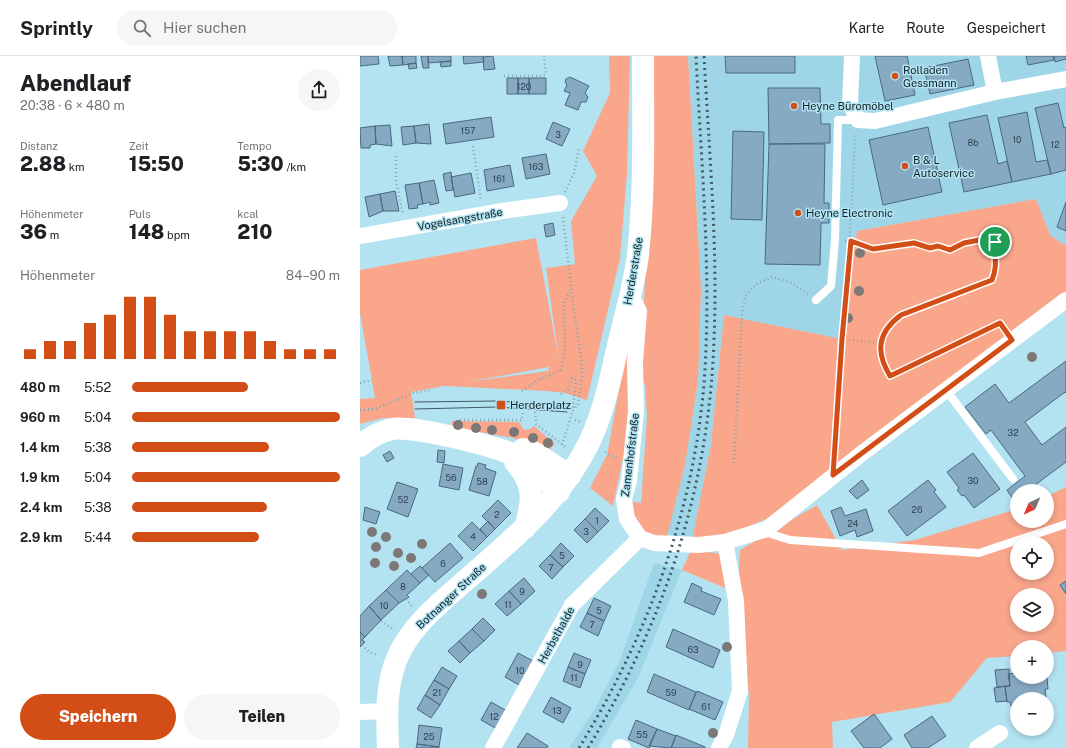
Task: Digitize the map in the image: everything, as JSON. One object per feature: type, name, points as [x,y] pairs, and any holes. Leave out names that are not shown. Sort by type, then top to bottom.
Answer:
[{"type":"main road","name":"Herderstraße","points":[[564,484],[589,442],[604,402],[630,294],[637,256],[641,217],[643,56]]},
{"type":"main road","points":[[360,446],[378,433],[402,428],[418,430],[504,451],[520,458],[564,484]]},
{"type":"main road","points":[[504,451],[516,463],[530,485],[532,496],[530,511],[525,528]]},
{"type":"main road","name":"Botnanger Straße","points":[[388,748],[387,711],[392,672],[398,655],[410,636],[430,613],[525,528],[564,484]]},
{"type":"street","points":[[852,56],[850,104],[858,120],[875,121],[995,92],[1066,79]]},
{"type":"street","points":[[988,56],[995,92]]},
{"type":"street","name":"Vogelsangstraße","points":[[360,236],[502,211],[560,203]]},
{"type":"street","name":"Zamenhofstraße","points":[[630,294],[639,311],[635,362],[636,411],[625,508],[627,519],[640,538]]},
{"type":"street","points":[[640,538],[654,544],[699,545],[725,542],[767,529],[833,475],[1066,300]]},
{"type":"street","name":"Herbsthalde","points":[[493,748],[572,605],[640,538]]},
{"type":"street","points":[[719,748],[726,735],[740,691],[736,601],[725,542]]},
{"type":"street","points":[[360,712],[387,711]]},
{"type":"street","points":[[978,741],[1000,733]]},
{"type":"lane","points":[[816,300],[830,286],[835,240],[838,120],[858,120]]},
{"type":"lane","points":[[946,390],[1013,479]]},
{"type":"lane","points":[[767,529],[771,534],[790,540],[979,553],[1066,524]]},
{"type":"path","points":[[504,76],[542,76],[546,74],[544,56]]},
{"type":"path","points":[[833,475],[842,339],[851,241],[855,131],[858,120]]},
{"type":"path","points":[[473,146],[482,204]]},
{"type":"path","points":[[573,410],[578,405],[582,376],[580,350],[571,290],[568,248],[560,203],[574,173],[579,148]]},
{"type":"path","points":[[396,156],[396,181],[404,218]]},
{"type":"path","points":[[835,240],[851,241],[873,249],[914,243],[930,248],[938,246],[950,250],[964,243],[976,240],[989,238],[995,242],[996,270],[992,280],[901,315],[892,322],[885,331],[881,343],[880,355],[890,376],[1000,323],[1012,340]]},
{"type":"path","points":[[734,463],[742,314],[746,294],[756,284],[772,277],[790,282],[816,300]]},
{"type":"path","points":[[522,390],[538,380],[561,370],[565,348],[564,302],[571,290]]},
{"type":"path","points":[[842,339],[881,343]]},
{"type":"path","points":[[561,394],[568,390],[572,378],[576,380],[573,410],[562,445]]},
{"type":"path","points":[[360,383],[372,380]]},
{"type":"path","points":[[360,410],[375,409],[413,393],[432,390]]},
{"type":"path","points":[[519,420],[522,420],[523,411]]},
{"type":"path","points":[[535,412],[536,424],[567,448]]},
{"type":"path","points":[[605,452],[621,461]]},
{"type":"path","points":[[406,599],[412,606]]},
{"type":"path","points":[[380,621],[393,629]]},
{"type":"path","points":[[362,645],[369,652],[378,655]]},
{"type":"shaded area","points":[[609,56],[630,56],[627,173],[620,258],[587,400],[565,393],[547,391],[445,386],[411,392],[415,418],[383,418],[360,424],[360,399],[375,398],[360,313],[360,270],[536,238],[559,360],[546,268],[575,264],[571,221],[597,176],[583,151],[610,93]],"holes":[[[549,367],[548,371],[467,382]]]},
{"type":"shaded area","points":[[654,56],[688,56],[701,288],[698,381],[685,465],[666,540],[644,531],[640,527],[635,518],[631,501],[641,503],[647,416],[645,385],[641,377]]},
{"type":"shaded area","points":[[688,56],[1066,56],[1066,246],[1050,235],[1036,199],[857,231],[841,339],[724,315],[711,445],[692,540],[667,534],[685,465],[698,381],[701,288]]},
{"type":"shaded area","points":[[1036,199],[1050,235],[1066,246],[1066,291],[771,517],[725,536],[692,540],[711,445],[724,315],[841,339],[857,231]]},
{"type":"shaded area","points":[[627,346],[630,413],[628,434],[613,506],[590,488],[607,455]]},
{"type":"shaded area","points":[[452,421],[519,422],[524,430],[530,429],[534,426],[555,444],[550,449],[544,449],[513,438],[452,427]]},
{"type":"shaded area","points":[[1066,487],[1066,651],[1054,652],[1054,640],[1010,640],[1010,656],[987,658],[950,702],[832,722],[833,748],[748,748],[749,696],[738,586],[740,550],[817,505],[842,550],[915,540],[1010,511],[1010,528],[1054,528],[1054,493]]},
{"type":"shaded area","points":[[691,550],[723,554],[730,590],[682,570]]},
{"type":"shaded area","points":[[654,563],[682,570],[638,678],[597,748],[569,748],[594,710],[619,663]]},
{"type":"building","points":[[360,56],[378,56],[379,64],[360,66]]},
{"type":"building","points":[[388,56],[402,56],[403,65],[390,66]]},
{"type":"building","points":[[402,56],[416,56],[416,63],[403,65]]},
{"type":"building","points":[[421,56],[428,56],[429,68],[423,68]]},
{"type":"building","points":[[428,56],[451,56],[451,61],[428,63]]},
{"type":"building","points":[[463,56],[483,56],[484,62],[464,64]]},
{"type":"building","points":[[493,56],[495,69],[484,70],[483,57]]},
{"type":"building","points":[[725,56],[795,56],[795,73],[726,73]]},
{"type":"building","name":"Rolladen Gessmann","points":[[875,56],[907,56],[915,95],[885,101]]},
{"type":"building","points":[[1026,56],[1053,56],[1054,60],[1028,65]]},
{"type":"building","points":[[1054,56],[1066,56],[1066,59],[1055,62]]},
{"type":"building","points":[[968,59],[974,85],[930,94],[924,68]]},
{"type":"building","points":[[451,61],[451,66],[441,67],[440,62]]},
{"type":"building","points":[[416,63],[417,68],[409,69],[408,64]]},
{"type":"building","points":[[570,77],[589,86],[585,93],[588,97],[586,102],[581,102],[578,110],[565,105],[570,93],[564,91],[567,85],[565,82],[566,79]]},
{"type":"building","points":[[507,78],[518,78],[518,94],[507,94]]},
{"type":"building","points":[[518,78],[529,78],[529,94],[518,94]]},
{"type":"building","points":[[529,78],[546,78],[546,94],[529,94]]},
{"type":"building","name":"Heyne Büromöbel","points":[[768,88],[820,88],[821,124],[830,124],[830,143],[769,144]]},
{"type":"building","points":[[1058,103],[1064,128],[1066,127],[1066,170],[1051,174],[1035,108]]},
{"type":"building","points":[[1027,112],[1036,162],[1047,160],[1051,174],[1012,182],[998,118]]},
{"type":"building","points":[[987,115],[998,164],[1007,161],[1012,182],[964,192],[949,123]]},
{"type":"building","points":[[491,117],[494,137],[446,144],[443,124]]},
{"type":"building","points":[[553,122],[570,129],[562,146],[546,139]]},
{"type":"building","points":[[429,124],[431,144],[416,143],[414,126]]},
{"type":"building","points":[[390,125],[392,146],[376,144],[375,126]]},
{"type":"building","points":[[375,126],[376,144],[370,145],[370,148],[361,148],[360,128]]},
{"type":"building","points":[[414,126],[416,143],[403,145],[401,127]]},
{"type":"building","name":"B & L Autoservice","points":[[928,127],[942,192],[883,205],[869,140]]},
{"type":"building","points":[[733,131],[764,132],[762,220],[731,219]]},
{"type":"building","name":"Heyne Electronic","points":[[769,144],[825,144],[824,203],[829,203],[829,223],[821,223],[820,265],[765,264]]},
{"type":"building","points":[[546,154],[550,174],[526,179],[522,158]]},
{"type":"building","points":[[510,165],[514,186],[487,191],[484,170]]},
{"type":"building","points":[[451,172],[453,190],[446,191],[443,174]]},
{"type":"building","points":[[471,173],[475,193],[455,197],[451,177]]},
{"type":"building","points":[[434,180],[439,203],[430,205],[430,202],[423,204],[419,183]]},
{"type":"building","points":[[419,183],[423,204],[417,205],[418,208],[409,209],[405,185]]},
{"type":"building","points":[[395,191],[399,211],[383,211],[380,194]]},
{"type":"building","points":[[380,194],[383,211],[369,217],[365,197]]},
{"type":"building","points":[[1066,202],[1066,231],[1057,227]]},
{"type":"building","points":[[553,223],[555,235],[546,237],[544,225]]},
{"type":"building","points":[[1066,361],[1066,393],[1065,392],[1025,422],[1042,445],[1066,427],[1066,462],[1036,484],[1015,484],[1025,476],[991,430],[986,434],[965,407],[995,384],[1009,403]]},
{"type":"building","points":[[438,450],[445,451],[444,463],[437,462]]},
{"type":"building","points":[[390,451],[394,458],[387,462],[383,455]]},
{"type":"building","points":[[973,453],[1000,489],[974,508],[964,495],[962,496],[957,490],[959,488],[947,472]]},
{"type":"building","points":[[478,463],[486,465],[485,468],[496,472],[489,496],[469,490]]},
{"type":"building","points":[[443,464],[463,468],[459,490],[439,486]]},
{"type":"building","points":[[862,480],[869,490],[857,499],[849,491]]},
{"type":"building","points":[[928,480],[936,490],[934,492],[946,507],[907,536],[888,511]]},
{"type":"building","points":[[397,482],[418,489],[408,517],[387,509]]},
{"type":"building","points":[[1010,488],[1010,495],[1007,490]]},
{"type":"building","points":[[498,500],[511,513],[495,529],[482,516]]},
{"type":"building","points":[[365,507],[380,512],[376,524],[363,520]]},
{"type":"building","points":[[841,507],[845,516],[866,509],[873,531],[857,537],[855,530],[840,536],[831,511]]},
{"type":"building","points":[[595,508],[609,521],[598,532],[585,519]]},
{"type":"building","points":[[585,519],[598,532],[587,543],[574,530]]},
{"type":"building","points":[[488,521],[495,529],[487,537],[480,529]]},
{"type":"building","points":[[472,522],[487,537],[473,551],[458,536]]},
{"type":"building","points":[[450,543],[463,558],[435,582],[422,568]]},
{"type":"building","points":[[561,543],[574,556],[563,567],[550,555]]},
{"type":"building","points":[[550,555],[563,567],[552,579],[539,566]]},
{"type":"building","points":[[420,566],[429,575],[420,583],[411,574]]},
{"type":"building","points":[[407,570],[420,583],[407,595],[409,597],[399,603],[386,590]]},
{"type":"building","points":[[524,578],[535,591],[521,604],[509,591]]},
{"type":"building","points":[[1066,581],[1066,594],[1060,585]]},
{"type":"building","points":[[692,583],[702,588],[701,591],[721,599],[714,615],[684,602]]},
{"type":"building","points":[[386,590],[399,603],[381,620],[369,606]]},
{"type":"building","points":[[509,591],[521,604],[507,616],[495,604]]},
{"type":"building","points":[[594,598],[611,606],[604,621],[587,613]]},
{"type":"building","points":[[369,606],[381,620],[365,637],[360,632],[360,616]]},
{"type":"building","points":[[587,613],[604,621],[598,636],[580,627]]},
{"type":"building","points":[[483,618],[495,630],[484,641],[472,629]]},
{"type":"building","points":[[472,629],[484,641],[470,653],[459,641]]},
{"type":"building","points":[[673,629],[720,650],[713,668],[666,647]]},
{"type":"building","points":[[360,632],[365,637],[362,640],[365,642],[360,647]]},
{"type":"building","points":[[459,641],[470,653],[460,663],[448,651]]},
{"type":"building","points":[[518,653],[535,662],[521,686],[505,677]]},
{"type":"building","points":[[574,653],[591,660],[585,674],[568,667]]},
{"type":"building","points":[[442,667],[457,676],[449,689],[434,680]]},
{"type":"building","points":[[568,667],[585,674],[580,688],[563,681]]},
{"type":"building","points":[[1009,669],[1010,686],[997,687],[995,670]]},
{"type":"building","points":[[654,674],[696,692],[689,710],[647,692]]},
{"type":"building","points":[[1008,674],[1010,674],[1010,684],[1048,684],[1048,689],[1045,689],[1045,692],[1010,692],[1010,702],[1007,702],[1005,686],[1010,686]]},
{"type":"building","points":[[434,680],[449,689],[440,705],[425,695]]},
{"type":"building","points":[[1005,686],[1007,701],[996,702],[994,688]]},
{"type":"building","points":[[697,691],[723,702],[715,720],[689,709]]},
{"type":"building","points":[[425,695],[440,705],[431,718],[417,709]]},
{"type":"building","points":[[551,697],[571,708],[563,723],[543,712]]},
{"type":"building","points":[[491,702],[507,711],[497,729],[481,720]]},
{"type":"building","points":[[874,714],[892,739],[880,748],[864,748],[851,731]]},
{"type":"building","points":[[932,716],[946,736],[928,748],[912,748],[904,735]]},
{"type":"building","points":[[636,720],[657,729],[649,748],[628,739]]},
{"type":"building","points":[[419,725],[442,728],[439,747],[417,744]]},
{"type":"building","points":[[657,729],[676,736],[671,748],[649,746]]},
{"type":"building","points":[[527,733],[548,746],[547,748],[517,748]]},
{"type":"building","points":[[676,735],[705,747],[705,748],[671,748]]},
{"type":"building","points":[[417,744],[439,747],[439,748],[416,748]]},
{"type":"tram line","points":[[415,402],[498,401],[568,406]]},
{"type":"tram line","points":[[415,409],[497,407],[567,412]]},
{"type":"railway","points":[[579,748],[604,704],[648,613],[680,518],[692,469],[700,419],[707,330],[705,212],[696,56]]},
{"type":"railway","points":[[588,748],[615,700],[639,652],[660,603],[678,552],[692,501],[703,448],[710,395],[715,305],[714,234],[704,56]]},
{"type":"place","name":"Rolladen Gessmann","points":[[895,76]]},
{"type":"place","name":"Heyne Büromöbel","points":[[794,106]]},
{"type":"place","name":"B & L Autoservice","points":[[905,166]]},
{"type":"place","name":"Heyne Electronic","points":[[798,213]]},
{"type":"place","name":"Herderplatz","points":[[501,405]]},
{"type":"route","points":[[989,238],[995,242],[994,254],[997,264],[992,280],[901,315],[892,322],[885,331],[881,343],[880,355],[890,376],[1000,323],[1012,340],[833,475],[842,339],[851,241],[873,249],[914,243],[930,248],[938,246],[950,250],[955,249],[964,243],[976,240],[989,238]]}]
